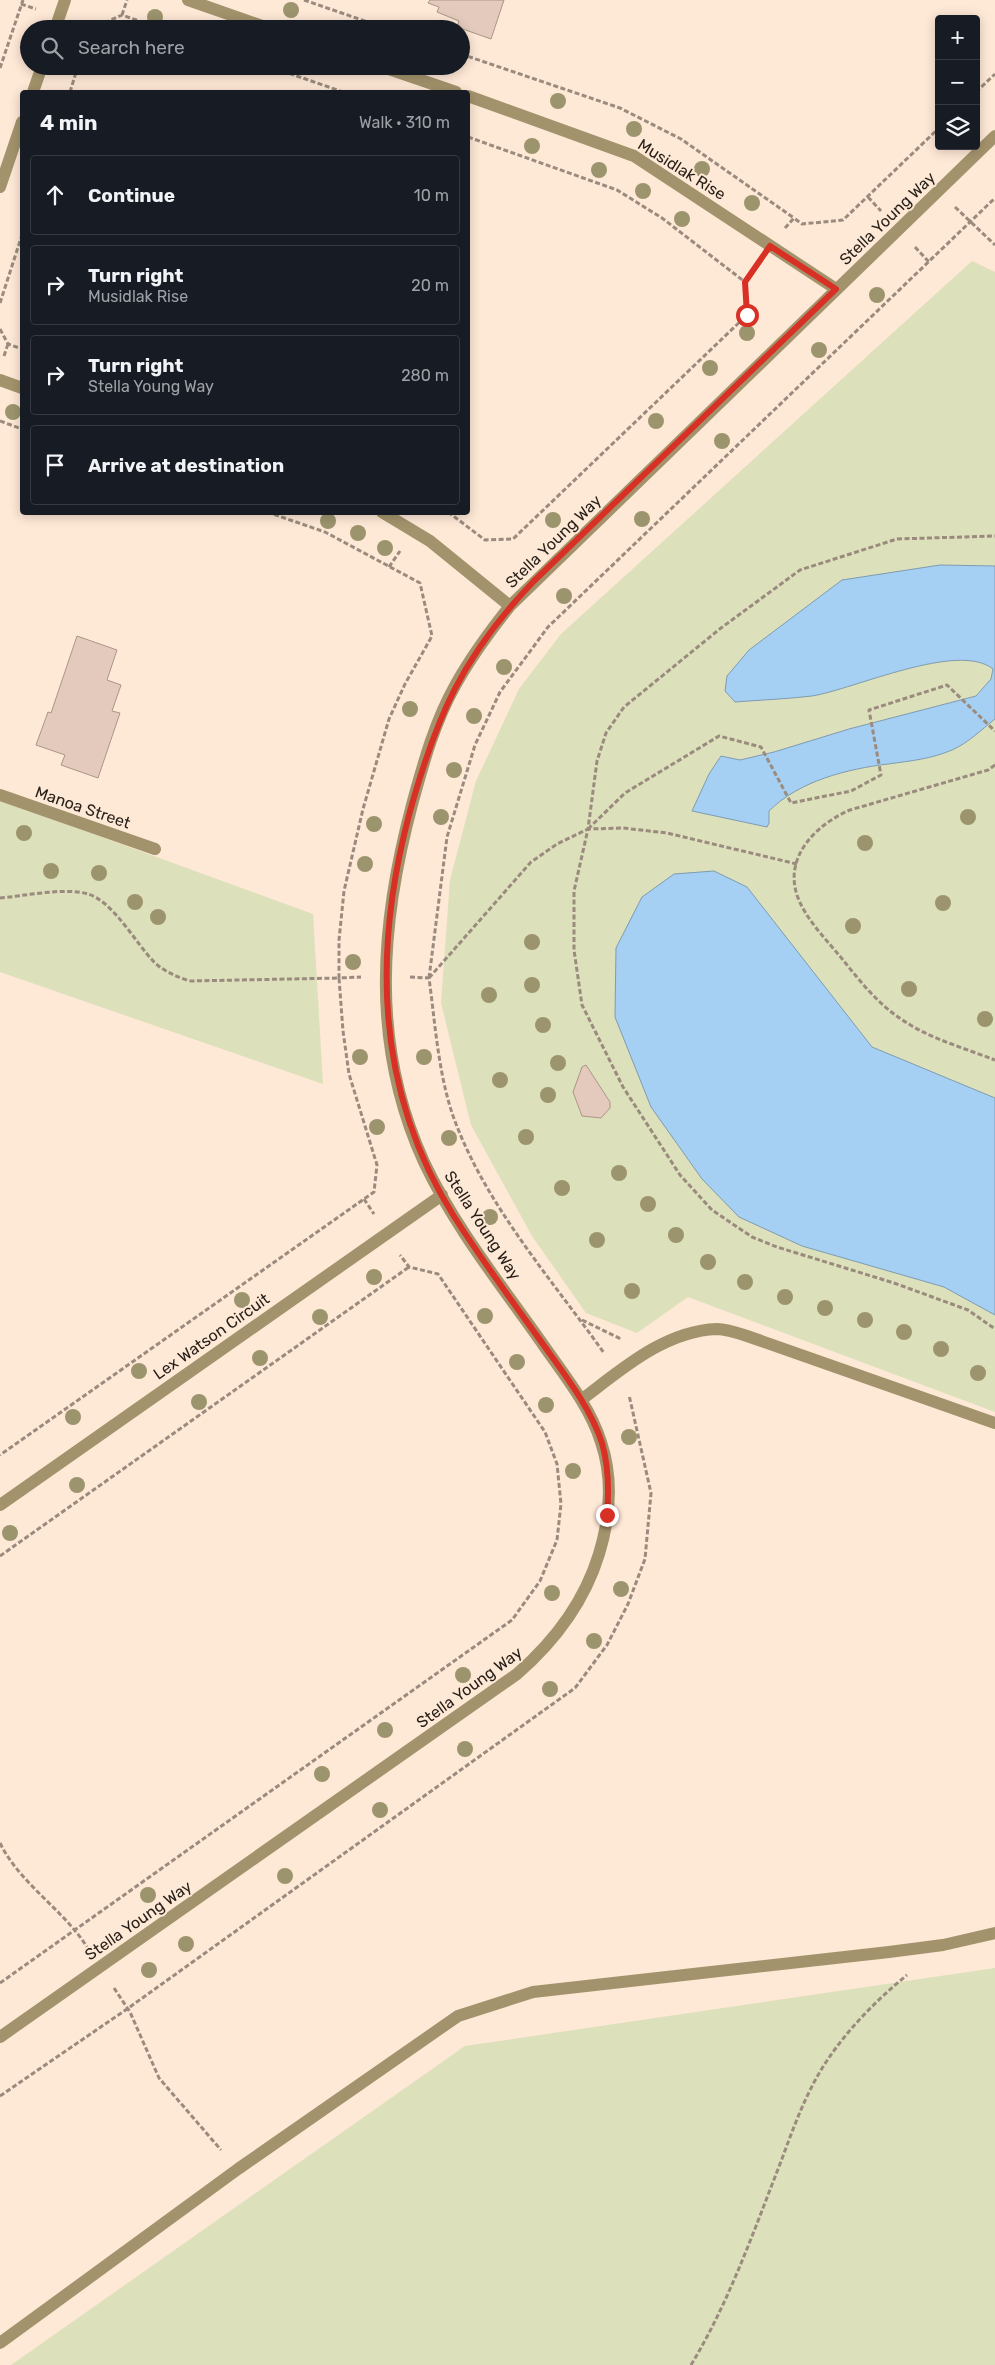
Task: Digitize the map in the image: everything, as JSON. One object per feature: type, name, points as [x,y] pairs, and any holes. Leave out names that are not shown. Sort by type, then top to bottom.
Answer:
[{"type":"street","points":[[58,20],[65,0]]},
{"type":"street","points":[[188,0],[245,20]]},
{"type":"street","points":[[34,90],[39,75]]},
{"type":"street","points":[[406,75],[450,90]]},
{"type":"street","name":"Musidlak Rise","points":[[470,97],[634,156],[836,289]]},
{"type":"street","points":[[0,187],[20,128]]},
{"type":"street","name":"Stella Young Way","points":[[0,2036],[517,1674],[537,1657],[571,1615],[595,1566],[603,1541],[607,1515],[607,1465],[598,1435],[581,1400],[470,1239],[442,1195],[410,1127],[399,1090],[391,1052],[385,976],[387,931],[400,848],[430,744],[455,686],[472,658],[510,606],[995,136]]},
{"type":"street","points":[[0,380],[20,387]]},
{"type":"street","points":[[387,515],[430,541],[510,606]]},
{"type":"street","name":"Manoa Street","points":[[0,795],[155,849]]},
{"type":"street","name":"Lex Watson Circuit","points":[[0,1505],[442,1195]]},
{"type":"street","points":[[581,1400],[648,1352],[689,1332],[719,1329],[747,1336],[995,1423]]},
{"type":"street","points":[[0,2343],[238,2169],[458,2016],[533,1992],[943,1946],[995,1933]]},
{"type":"path","points":[[0,68],[23,0]]},
{"type":"path","points":[[122,15],[127,0]]},
{"type":"path","points":[[304,0],[362,20]]},
{"type":"path","points":[[111,20],[122,15],[136,20]]},
{"type":"path","points":[[470,57],[620,108],[681,139],[802,224],[843,220],[935,132]]},
{"type":"path","points":[[980,88],[995,74]]},
{"type":"path","points":[[71,90],[75,75]]},
{"type":"path","points":[[294,75],[337,90]]},
{"type":"path","points":[[470,138],[617,190],[662,218],[745,282]]},
{"type":"path","points":[[939,190],[995,246]]},
{"type":"path","points":[[0,2096],[127,2009],[575,1688],[607,1645],[628,1604],[645,1558],[651,1493],[631,1400],[618,1372],[508,1219],[467,1149],[452,1112],[442,1073],[429,978],[447,837],[475,745],[500,692],[548,627],[995,198]]},
{"type":"path","points":[[452,515],[486,540],[514,539],[747,315],[745,282],[770,246],[794,218]]},
{"type":"path","points":[[0,303],[20,241]]},
{"type":"path","points":[[0,329],[8,344],[20,348]]},
{"type":"path","points":[[0,421],[20,428]]},
{"type":"path","points":[[0,1455],[374,1192],[377,1165],[349,1074],[342,1031],[338,940],[344,892],[361,818],[389,719],[405,684],[432,636],[420,583],[324,532],[276,515]]},
{"type":"path","points":[[995,536],[896,539],[800,570],[721,628],[624,707],[606,733],[597,761],[588,829],[574,891],[574,950],[582,1005],[623,1086],[680,1175],[712,1210],[752,1237],[777,1247],[894,1283],[968,1310],[995,1329]]},
{"type":"path","points":[[429,978],[531,862],[557,844],[588,829],[625,793],[719,736],[761,747],[791,804],[851,791],[881,775],[869,710],[948,685],[995,731]]},
{"type":"path","points":[[995,765],[988,770],[831,818],[814,830],[804,846],[797,864],[795,881],[796,894],[802,906],[836,952],[886,1008],[902,1020],[918,1028],[995,1060]]},
{"type":"path","points":[[588,829],[623,828],[667,833],[797,864]]},
{"type":"path","points":[[0,898],[70,892],[89,894],[105,904],[155,962],[169,974],[189,981],[385,976],[429,978]]},
{"type":"path","points":[[0,1556],[409,1267],[438,1274],[545,1432],[557,1464],[561,1504],[557,1540],[540,1581],[512,1620],[0,1984]]},
{"type":"path","points":[[581,1320],[648,1352]]},
{"type":"path","points":[[0,1843],[9,1862],[77,1930],[127,2009],[159,2078],[238,2169]]},
{"type":"path","points":[[691,2365],[731,2290],[804,2103],[821,2070],[840,2042],[871,2008],[910,1972]]},
{"type":"green space","points":[[972,261],[995,272],[995,1412],[688,1297],[637,1333],[586,1313],[532,1236],[471,1125],[441,1003],[450,880],[476,781],[519,689],[561,634]]},
{"type":"green space","points":[[0,800],[313,914],[323,1084],[0,972]]},
{"type":"green space","points":[[995,1968],[995,2365],[11,2365],[465,2046]]},
{"type":"water","points":[[940,565],[995,566],[995,719],[964,744],[936,756],[856,769],[809,784],[794,792],[769,811],[767,827],[692,811],[709,774],[721,756],[740,760],[774,752],[849,729],[976,696],[991,679],[993,669],[977,662],[956,660],[906,669],[812,696],[735,702],[725,691],[727,676],[749,650],[842,580]]},
{"type":"water","points":[[714,871],[747,887],[872,1047],[995,1098],[995,1315],[944,1287],[802,1246],[739,1217],[702,1179],[651,1107],[615,1017],[616,948],[642,897],[674,874]]},
{"type":"building","points":[[430,0],[504,0],[491,39],[470,32],[470,20],[457,20],[437,12],[439,7],[428,3]]},
{"type":"building","points":[[77,636],[117,650],[107,680],[121,685],[112,711],[120,713],[98,778],[61,765],[65,755],[36,745],[48,712],[51,713]]},
{"type":"building","points":[[586,1065],[610,1102],[610,1108],[601,1118],[582,1116],[573,1092],[582,1067]]},
{"type":"route","points":[[607,1515],[609,1490],[607,1465],[593,1420],[569,1381],[455,1218],[424,1162],[410,1127],[399,1090],[391,1052],[386,1012],[387,931],[400,848],[430,744],[441,714],[455,686],[490,632],[510,606],[534,581],[836,289],[770,246],[745,282],[747,315]]}]
